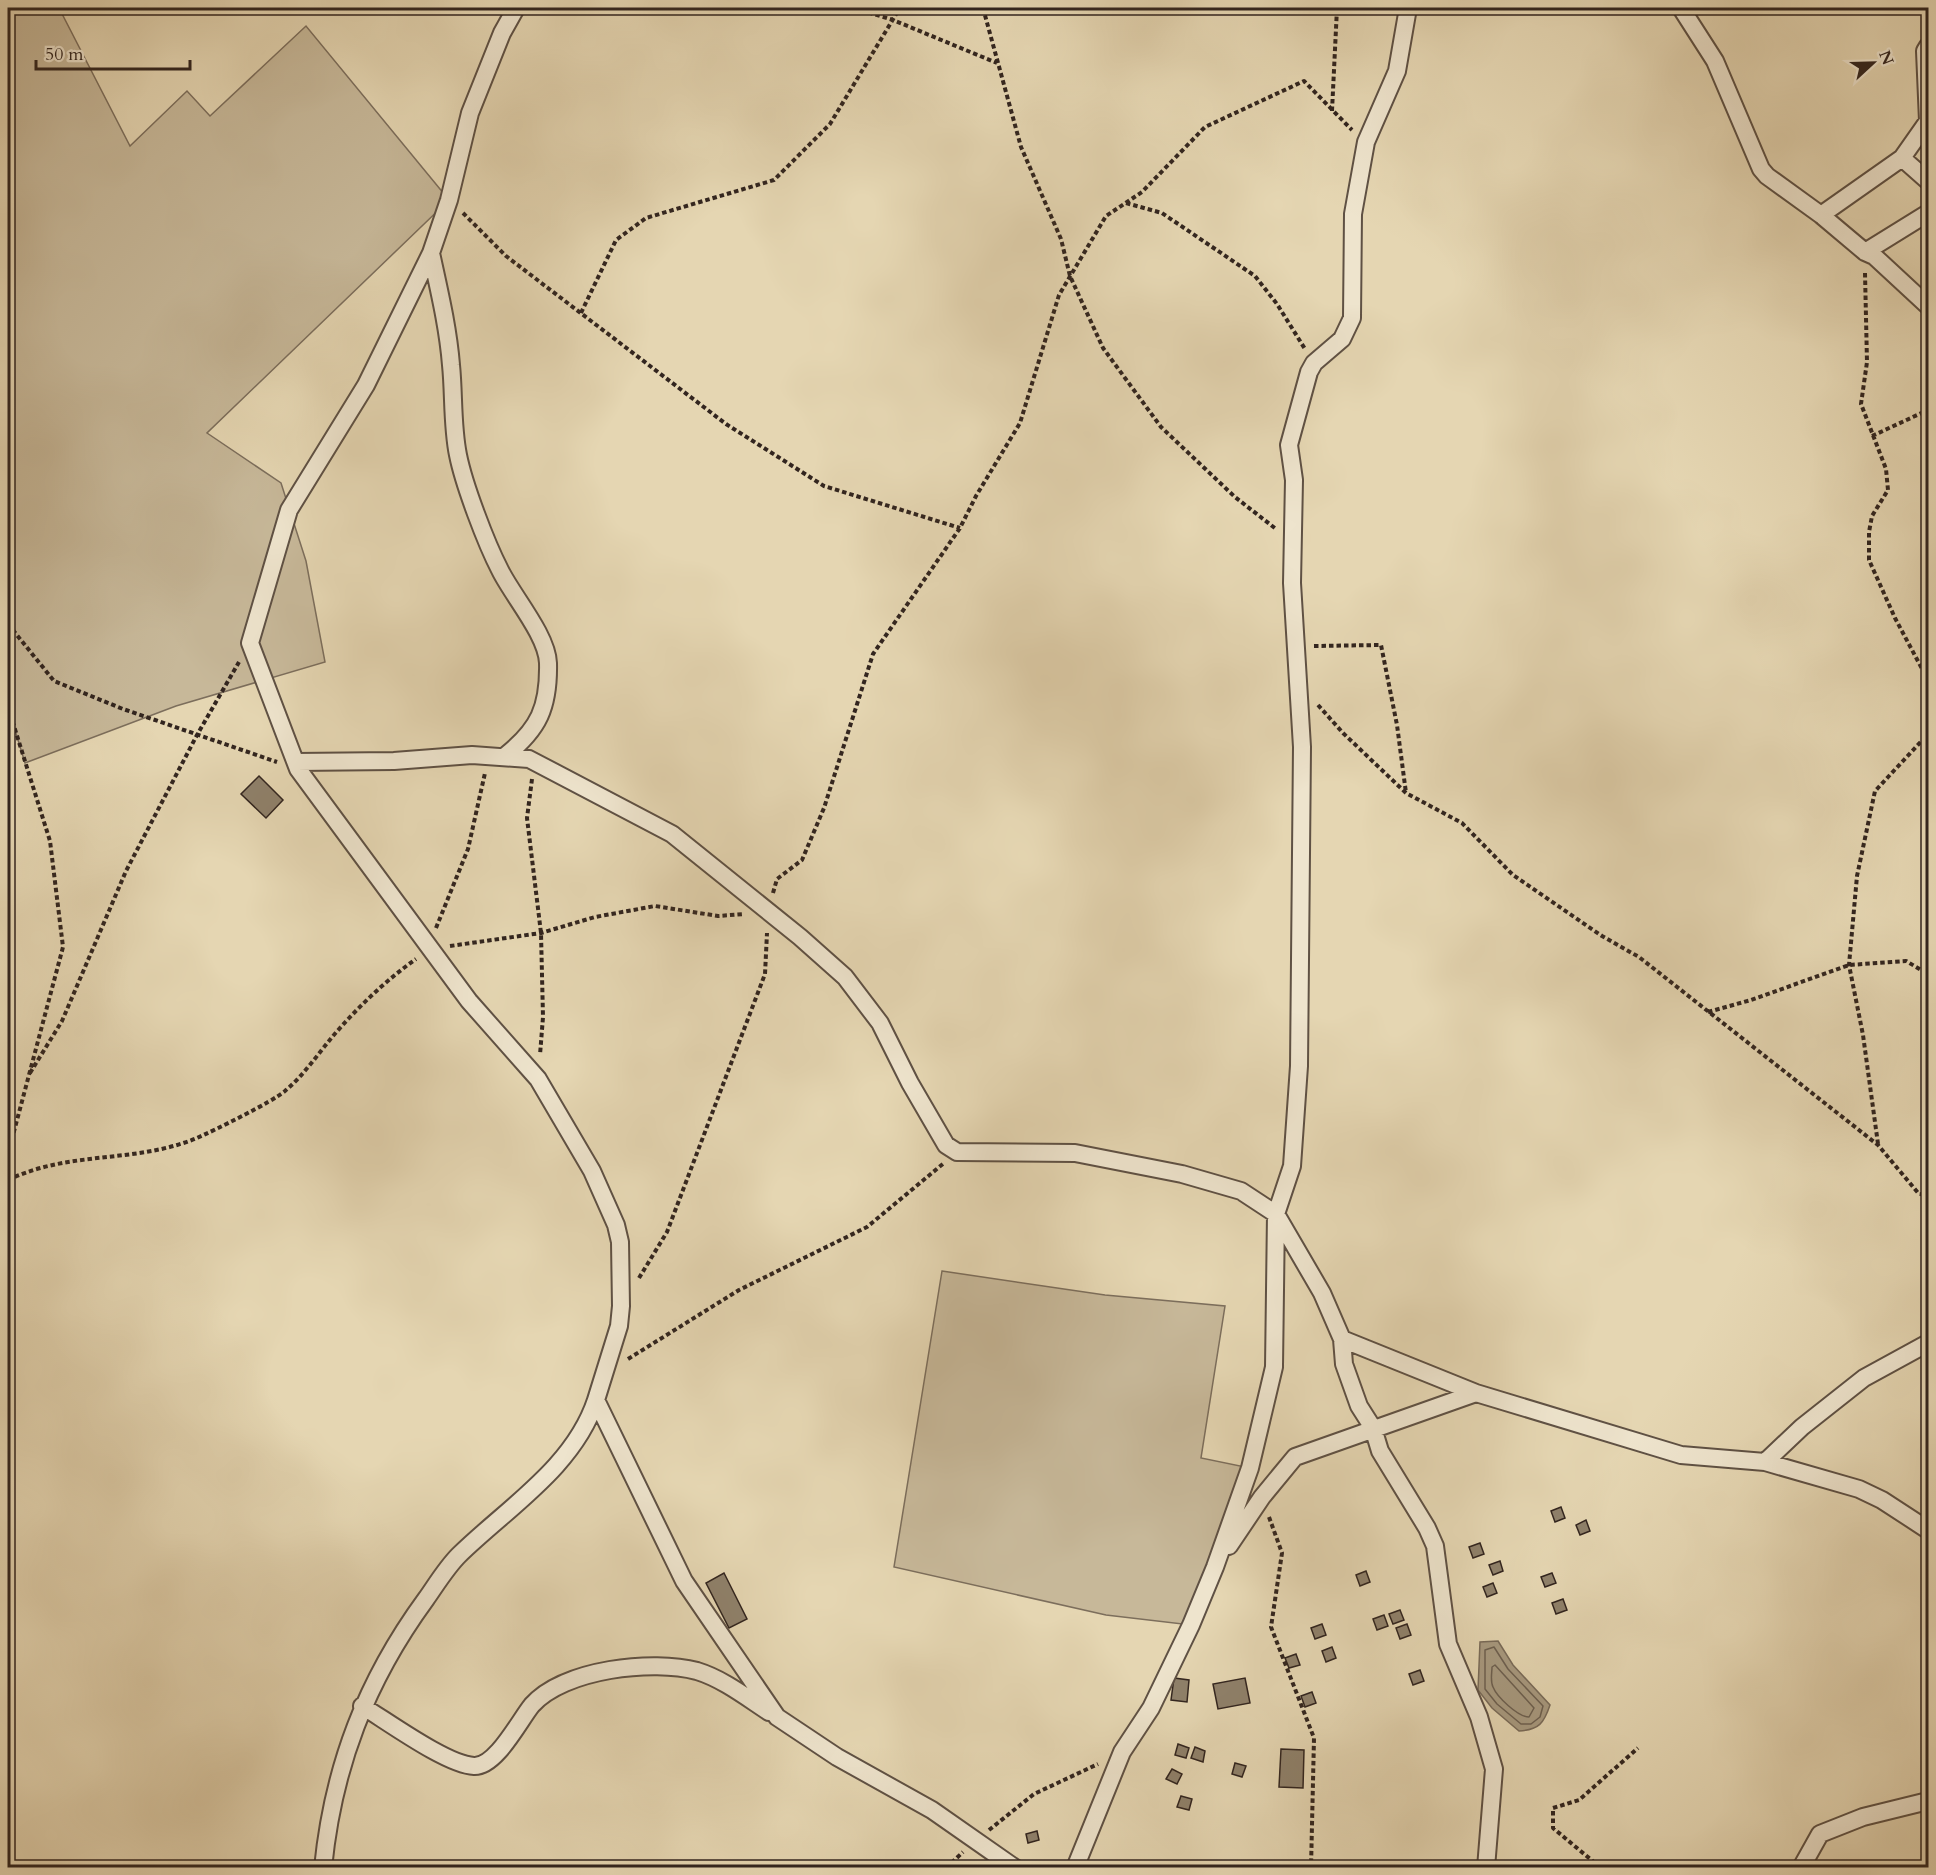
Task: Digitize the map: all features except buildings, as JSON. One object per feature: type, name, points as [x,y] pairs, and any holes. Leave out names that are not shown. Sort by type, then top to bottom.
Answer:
[{"type":"street","points":[[322,1868],[328,1817],[362,1706],[409,1623],[457,1557],[545,1479],[589,1421],[619,1326],[620,1242],[616,1225],[592,1171],[538,1079],[469,1001],[429,949],[338,825],[296,762],[250,643],[289,510],[366,385],[431,253],[448,200],[470,113],[502,33],[516,8]]},
{"type":"street","points":[[1075,1868],[1122,1752],[1151,1708],[1191,1625],[1215,1567],[1250,1468],[1274,1367],[1276,1214],[1292,1166],[1299,1066],[1302,747],[1291,541],[1294,480],[1289,445],[1309,372],[1314,363],[1342,339],[1352,318],[1353,214],[1366,142],[1396,71],[1408,8]]},
{"type":"street","points":[[1681,8],[1715,61],[1761,169],[1787,193],[1821,215],[1865,252],[1883,263],[1929,306]]},
{"type":"street","points":[[1821,215],[1902,158],[1928,121],[1925,51],[1929,46]]},
{"type":"street","points":[[1902,158],[1929,181]]},
{"type":"street","points":[[1865,252],[1929,213]]},
{"type":"street","points":[[431,253],[451,361],[458,455],[500,571],[528,615],[548,659],[547,693],[543,715],[520,744],[505,756]]},
{"type":"street","points":[[296,762],[505,756],[534,760],[672,834],[800,937],[844,977],[880,1023],[909,1083],[946,1145],[957,1152],[1075,1153],[1182,1174],[1237,1189],[1276,1214],[1322,1293],[1342,1339],[1344,1364],[1359,1406],[1373,1428],[1380,1451],[1427,1528],[1435,1546],[1448,1644],[1479,1717],[1494,1768],[1486,1868]]},
{"type":"street","points":[[1342,1339],[1476,1393],[1681,1455],[1765,1462],[1859,1489],[1882,1500],[1929,1530]]},
{"type":"street","points":[[1765,1462],[1802,1427],[1864,1378],[1929,1343]]},
{"type":"street","points":[[1215,1567],[1262,1497],[1295,1457],[1476,1393]]},
{"type":"street","points":[[596,1400],[680,1573],[777,1717]]},
{"type":"street","points":[[362,1706],[450,1759],[475,1766],[490,1762],[541,1697],[590,1674],[608,1669],[653,1666],[699,1672],[724,1683],[837,1757],[932,1810],[1015,1868]]},
{"type":"street","points":[[1801,1868],[1820,1834],[1863,1817],[1929,1801]]},
{"type":"path","points":[[854,8],[893,20],[998,63]]},
{"type":"path","points":[[581,313],[616,240],[646,218],[774,180],[830,124],[893,20],[903,8]]},
{"type":"path","points":[[983,8],[1021,147],[1061,239],[1070,276],[1103,348],[1161,427],[1235,497],[1291,541]]},
{"type":"path","points":[[1332,112],[1337,8]]},
{"type":"path","points":[[621,1306],[667,1232],[765,974],[768,912],[777,879],[802,860],[824,808],[873,654],[960,528],[976,496],[1020,423],[1059,295],[1106,216],[1142,192],[1205,127],[1304,81],[1332,112],[1366,142]]},
{"type":"path","points":[[448,200],[506,256],[726,424],[824,486],[960,528]]},
{"type":"path","points":[[1125,203],[1162,213],[1255,276],[1277,304],[1314,363]]},
{"type":"path","points":[[1865,252],[1867,362],[1861,404],[1886,469],[1888,490],[1872,516],[1869,532],[1869,560],[1894,618],[1929,680]]},
{"type":"path","points":[[1872,436],[1929,410]]},
{"type":"path","points":[[8,624],[54,681],[196,735],[283,764],[296,762]]},
{"type":"path","points":[[30,1073],[62,1021],[126,871],[196,735],[250,643]]},
{"type":"path","points":[[1295,647],[1381,645],[1397,725],[1406,793]]},
{"type":"path","points":[[1297,680],[1343,733],[1406,793],[1462,824],[1513,875],[1602,936],[1639,957],[1878,1145],[1919,1194],[1929,1196]]},
{"type":"path","points":[[8,707],[50,841],[63,947],[8,1154]]},
{"type":"path","points":[[1878,1145],[1863,1035],[1849,965],[1857,876],[1875,791],[1929,734]]},
{"type":"path","points":[[429,949],[468,849],[482,775],[505,756]]},
{"type":"path","points":[[534,760],[527,818],[541,933],[543,1017],[538,1079]]},
{"type":"path","points":[[8,1180],[33,1168],[81,1158],[134,1156],[196,1138],[285,1092],[339,1029],[388,979],[429,949],[541,933],[595,917],[655,906],[718,916],[768,912]]},
{"type":"path","points":[[1708,1012],[1751,1000],[1849,965],[1906,961],[1929,974]]},
{"type":"path","points":[[602,1376],[739,1290],[867,1227],[957,1152]]},
{"type":"path","points":[[1262,1497],[1282,1553],[1271,1627],[1314,1738],[1311,1868]]},
{"type":"path","points":[[1601,1868],[1553,1828],[1553,1808],[1579,1800],[1638,1748]]},
{"type":"path","points":[[945,1868],[1034,1794],[1122,1752]]},
{"type":"path","points":[[410,1868],[444,1868]]},
{"type":"shaded area","points":[[8,8],[59,8],[130,146],[187,91],[210,116],[306,26],[449,200],[207,433],[281,483],[306,561],[325,662],[176,706],[25,763],[8,707]]},
{"type":"shaded area","points":[[942,1271],[1105,1295],[1225,1306],[1201,1458],[1250,1468],[1191,1625],[1106,1615],[894,1567]]},
{"type":"water","points":[[1498,1641],[1513,1665],[1550,1705],[1543,1721],[1536,1727],[1519,1731],[1492,1708],[1478,1690],[1480,1642]]}]
